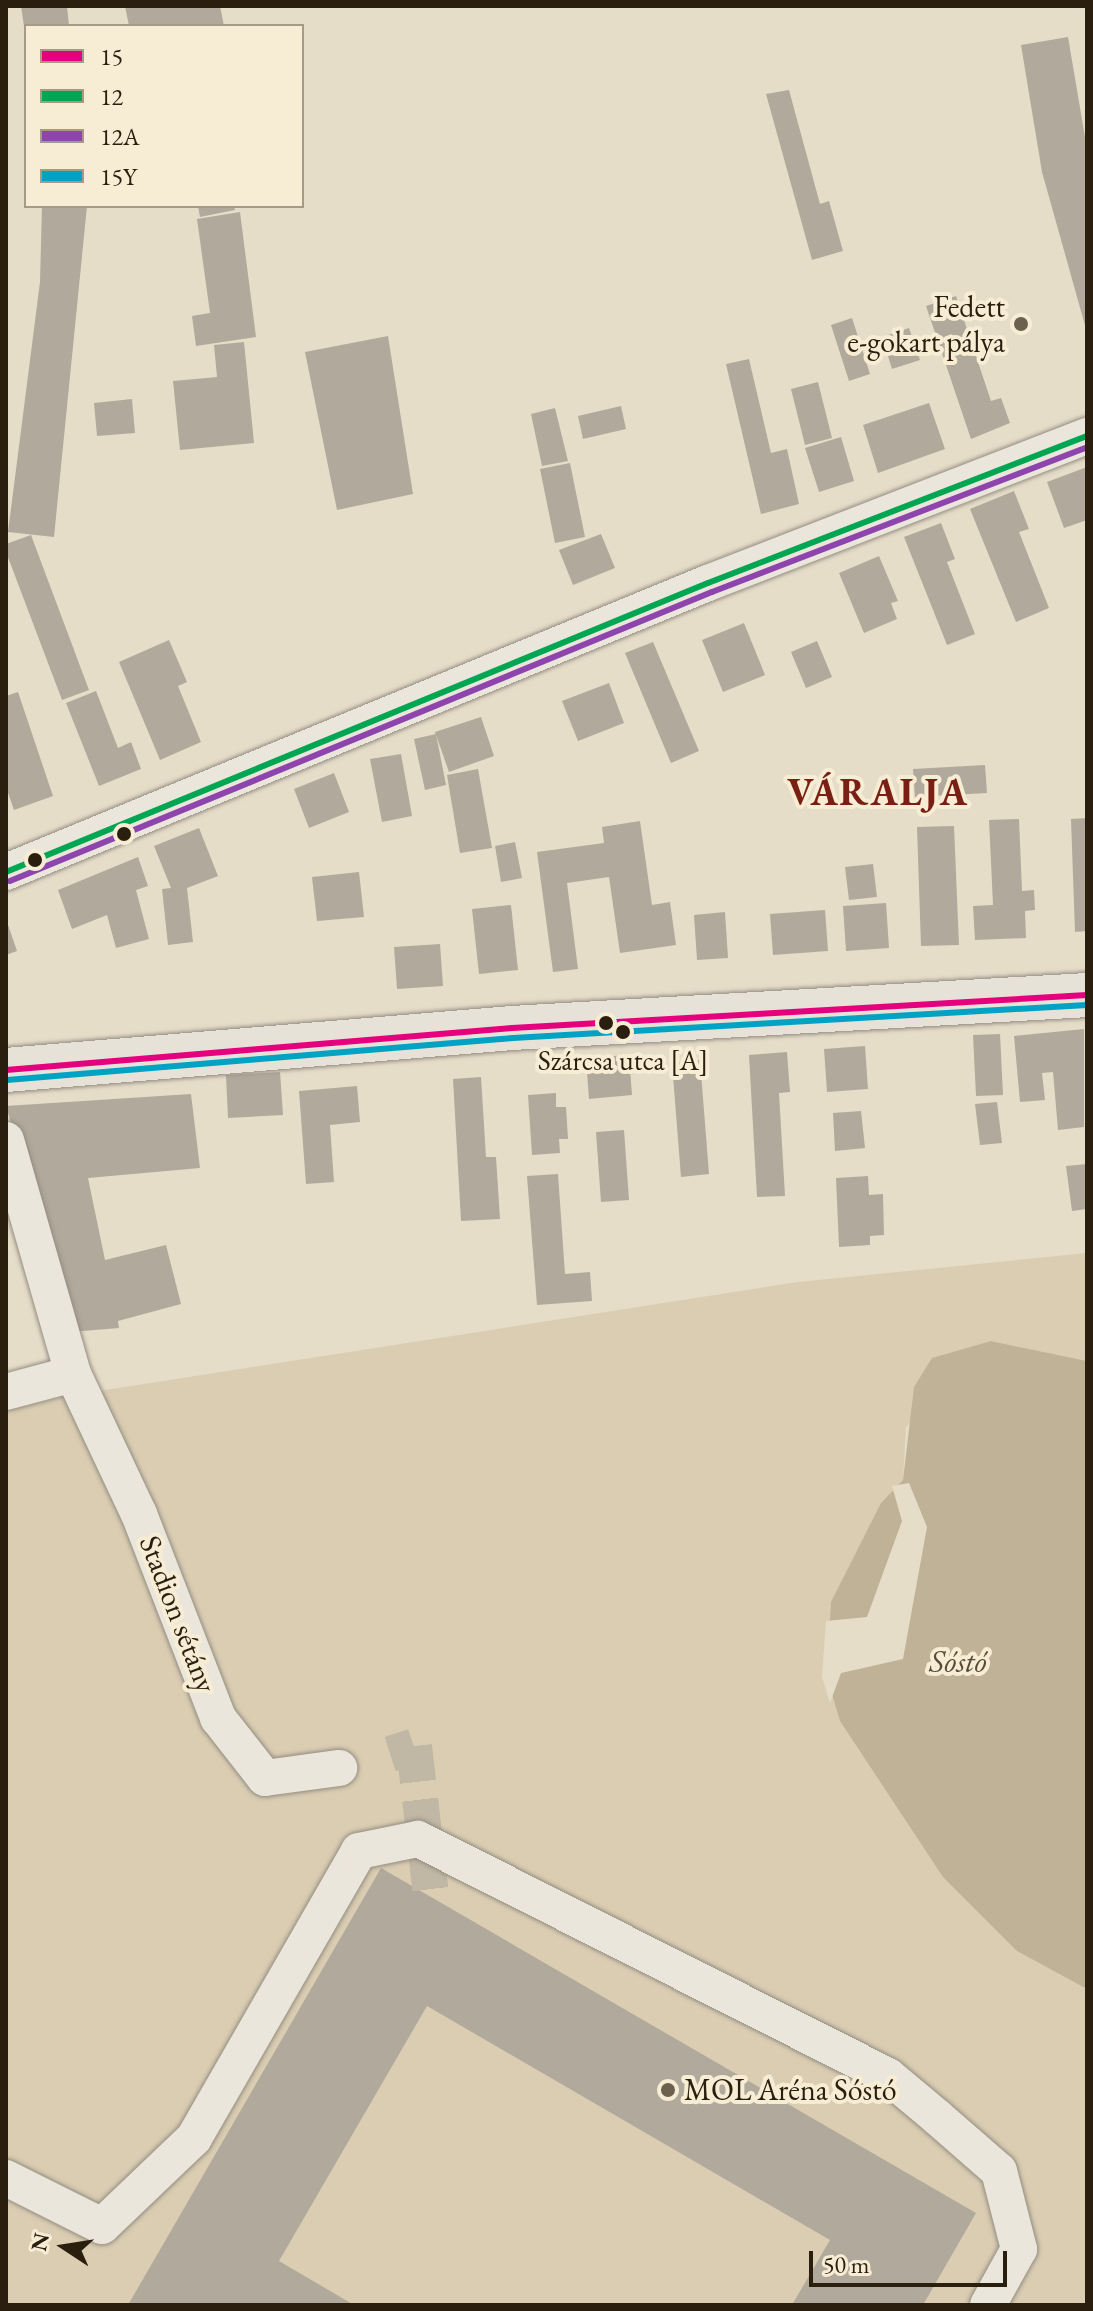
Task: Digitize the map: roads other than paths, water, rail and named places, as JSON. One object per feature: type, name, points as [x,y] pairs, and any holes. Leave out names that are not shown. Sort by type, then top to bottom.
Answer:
[{"type":"main road","points":[[6,1070],[186,1060],[512,1028],[1087,995]]},
{"type":"street","points":[[6,872],[708,583],[1087,436]]},
{"type":"street","points":[[6,1140],[73,1374],[6,1392]]},
{"type":"street","name":"Stadion sétány","points":[[73,1374],[139,1514],[218,1718],[265,1778],[339,1768]]},
{"type":"street","points":[[6,2178],[102,2226],[194,2138],[359,1851],[418,1839],[888,2076],[925,2106],[999,2171],[1019,2249],[988,2305]]},
{"type":"water","name":"Sóstó","points":[[991,1341],[1087,1361],[1087,1989],[1017,1951],[943,1877],[840,1721],[827,1677],[831,1602],[881,1503],[903,1480],[914,1387],[932,1358]]},
{"type":"tunnel","points":[[390,1754],[414,1746],[431,1896]]},
{"type":"place","name":"Fedett e-gokart pálya","points":[[1021,324]]},
{"type":"place","name":"Szárcsa utca [A]","points":[[623,1032]]},
{"type":"place","name":"MOL Aréna Sóstó","points":[[668,2090]]},
{"type":"district","name":"VÁRALJA","points":[[878,792]]}]
